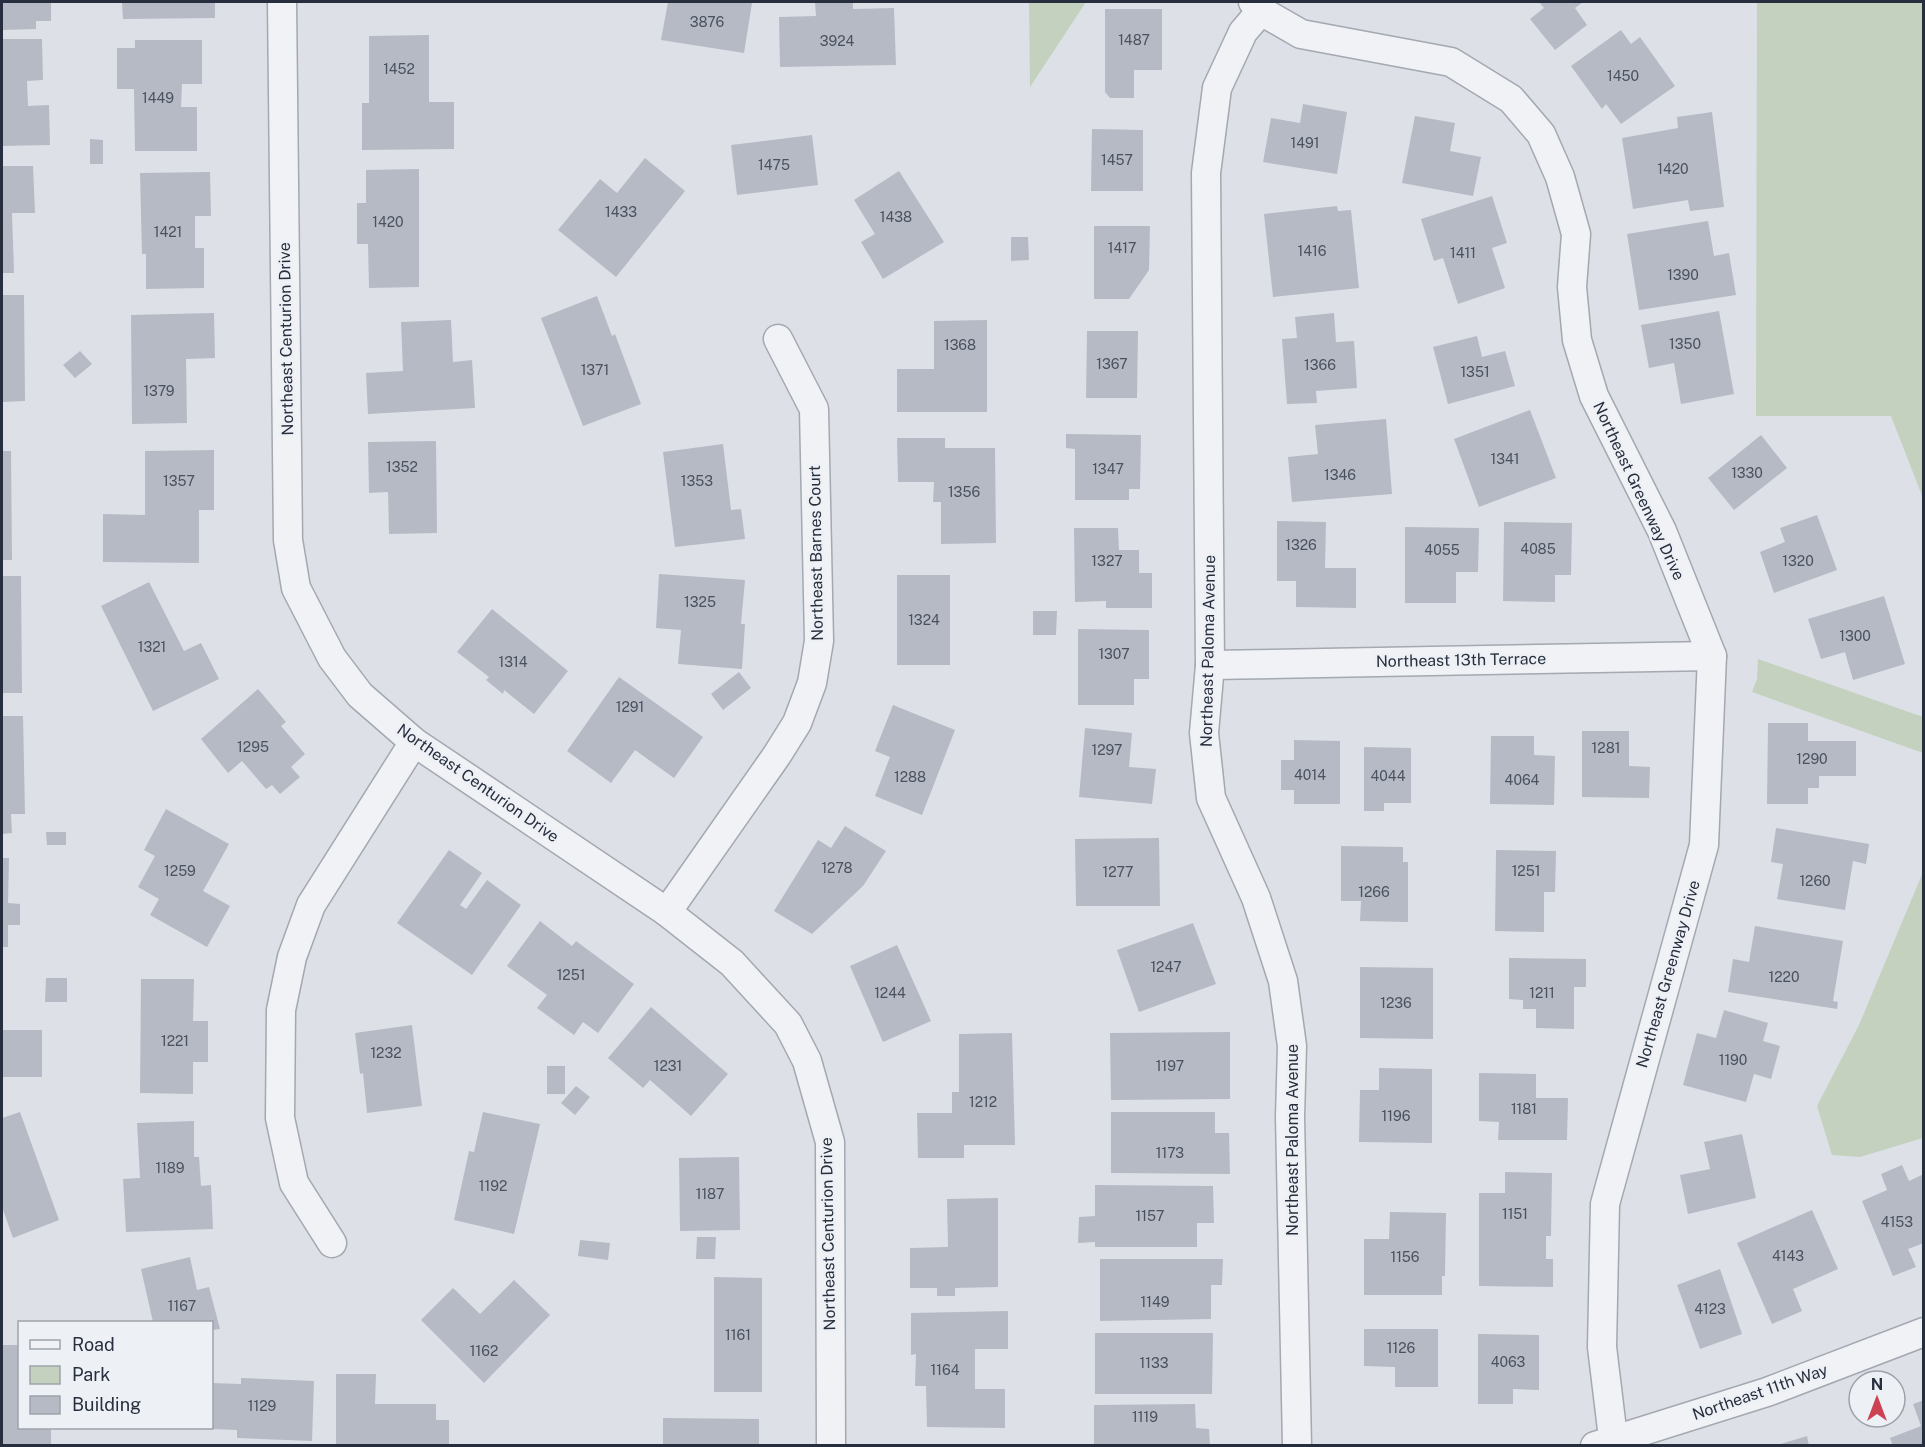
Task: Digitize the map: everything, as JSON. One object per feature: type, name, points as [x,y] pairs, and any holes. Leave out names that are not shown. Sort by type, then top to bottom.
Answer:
[{"type":"street","name":"Northeast Centurion Drive","points":[[282,2],[288,540],[296,588],[332,658],[360,695],[414,742],[667,912],[732,963],[788,1024],[807,1061],[830,1142],[831,1446]]},
{"type":"street","name":"Northeast Greenway Drive","points":[[1257,6],[1301,34],[1451,62],[1511,99],[1541,134],[1560,177],[1576,234],[1572,287],[1577,340],[1594,396],[1662,531],[1712,656],[1704,844],[1605,1204],[1602,1347],[1607,1444]]},
{"type":"street","name":"Northeast Paloma Avenue","points":[[1257,6],[1217,88],[1206,173],[1210,665],[1204,732],[1211,798],[1256,898],[1284,981],[1292,1046],[1290,1117],[1297,1446]]},
{"type":"street","name":"Northeast Barnes Court","points":[[667,912],[777,755],[797,723],[812,683],[819,641],[814,409],[778,339]]},
{"type":"street","name":"Northeast 13th Terrace","points":[[1210,665],[1712,656]]},
{"type":"street","points":[[332,1243],[294,1183],[280,1118],[281,1010],[291,957],[311,905],[414,742]]},
{"type":"street","name":"Northeast 11th Way","points":[[1607,1444],[1767,1392],[1923,1332]]},
{"type":"green space","points":[[1029,2],[1086,2],[1030,87]]},
{"type":"green space","points":[[1757,2],[1923,2],[1923,498],[1891,416],[1756,416]]},
{"type":"green space","points":[[1758,659],[1923,717],[1923,753],[1752,692],[1757,679]]},
{"type":"green space","points":[[1923,872],[1923,1138],[1860,1157],[1832,1155],[1817,1106],[1859,1025]]},
{"type":"building","points":[[2,2],[51,2],[51,21],[36,21],[36,29],[2,30]]},
{"type":"building","points":[[122,2],[215,2],[215,18],[123,19]]},
{"type":"building","points":[[668,2],[752,3],[744,53],[661,40]]},
{"type":"building","points":[[1539,2],[1583,2],[1575,8],[1587,25],[1555,50],[1530,19],[1544,8]]},
{"type":"building","points":[[815,3],[853,3],[853,9],[894,8],[896,65],[780,67],[779,17],[816,16]]},
{"type":"building","points":[[1105,9],[1162,9],[1162,70],[1134,70],[1134,98],[1110,98],[1105,92]]},
{"type":"building","points":[[1621,30],[1631,44],[1640,37],[1675,86],[1621,124],[1606,104],[1602,109],[1571,66]]},
{"type":"building","points":[[429,35],[429,102],[454,102],[454,149],[362,150],[362,103],[369,103],[369,36]]},
{"type":"building","points":[[2,39],[42,39],[43,80],[27,81],[28,106],[49,105],[50,145],[2,146]]},
{"type":"building","points":[[135,40],[202,40],[202,84],[182,84],[181,107],[197,107],[197,151],[135,151],[134,89],[117,89],[117,48],[135,48]]},
{"type":"building","points":[[1303,104],[1347,112],[1337,174],[1263,162],[1271,118],[1300,123]]},
{"type":"building","points":[[1712,112],[1724,207],[1690,211],[1688,200],[1633,209],[1622,138],[1678,128],[1677,117]]},
{"type":"building","points":[[1415,116],[1455,123],[1450,151],[1481,157],[1473,196],[1402,183]]},
{"type":"building","points":[[1092,129],[1143,130],[1143,191],[1091,191]]},
{"type":"building","points":[[812,135],[818,185],[737,195],[731,145]]},
{"type":"building","points":[[90,139],[103,140],[103,164],[90,164]]},
{"type":"building","points":[[645,158],[685,191],[616,277],[558,230],[600,179],[617,193]]},
{"type":"building","points":[[2,166],[33,166],[35,213],[12,213],[14,273],[2,273]]},
{"type":"building","points":[[419,169],[419,287],[369,288],[368,244],[357,244],[357,203],[366,203],[366,170]]},
{"type":"building","points":[[899,171],[944,242],[883,279],[861,242],[875,234],[854,200]]},
{"type":"building","points":[[210,172],[211,216],[195,216],[195,248],[204,248],[204,288],[146,289],[146,254],[142,254],[140,173]]},
{"type":"building","points":[[1492,196],[1507,243],[1492,248],[1505,288],[1458,304],[1443,258],[1434,261],[1421,219]]},
{"type":"building","points":[[1337,206],[1338,211],[1351,210],[1359,288],[1273,297],[1264,214]]},
{"type":"building","points":[[1708,221],[1714,256],[1729,253],[1736,295],[1639,310],[1627,234]]},
{"type":"building","points":[[1094,226],[1150,226],[1149,270],[1129,299],[1094,299]]},
{"type":"building","points":[[1011,237],[1028,237],[1029,260],[1011,261]]},
{"type":"building","points":[[2,295],[24,295],[25,401],[2,402]]},
{"type":"building","points":[[597,296],[612,336],[615,334],[641,404],[583,426],[541,318]]},
{"type":"building","points":[[1719,311],[1734,394],[1681,404],[1674,363],[1649,368],[1641,325]]},
{"type":"building","points":[[214,313],[215,358],[186,359],[187,423],[132,424],[131,315]]},
{"type":"building","points":[[1334,313],[1336,342],[1354,341],[1357,388],[1316,391],[1317,403],[1287,404],[1282,339],[1297,338],[1295,317]]},
{"type":"building","points":[[451,320],[453,362],[472,360],[475,408],[368,414],[366,373],[403,371],[401,322]]},
{"type":"building","points":[[987,320],[987,412],[897,412],[897,369],[934,369],[934,321]]},
{"type":"building","points":[[1087,331],[1138,331],[1137,398],[1086,398]]},
{"type":"building","points":[[1477,336],[1482,357],[1505,351],[1515,386],[1448,404],[1433,347]]},
{"type":"building","points":[[80,351],[92,364],[75,378],[63,365]]},
{"type":"building","points":[[1530,410],[1556,478],[1479,507],[1454,439]]},
{"type":"building","points":[[1386,419],[1392,494],[1292,502],[1288,457],[1318,454],[1315,425]]},
{"type":"building","points":[[1066,434],[1141,435],[1140,489],[1129,489],[1129,500],[1075,500],[1075,449],[1066,448]]},
{"type":"building","points":[[1761,435],[1787,468],[1734,510],[1708,478]]},
{"type":"building","points":[[897,438],[945,438],[945,448],[995,448],[996,543],[941,544],[941,502],[933,502],[934,482],[898,482]]},
{"type":"building","points":[[436,441],[437,533],[389,534],[388,492],[369,493],[368,442]]},
{"type":"building","points":[[723,444],[731,510],[741,509],[745,539],[675,547],[663,452]]},
{"type":"building","points":[[214,450],[214,510],[199,510],[199,563],[103,562],[103,514],[145,515],[145,451]]},
{"type":"building","points":[[2,451],[11,451],[12,560],[2,560]]},
{"type":"building","points":[[1817,515],[1837,570],[1774,593],[1760,552],[1785,542],[1780,528]]},
{"type":"building","points":[[1277,521],[1326,522],[1325,568],[1356,568],[1356,608],[1296,607],[1296,581],[1277,581]]},
{"type":"building","points":[[1504,522],[1572,523],[1571,575],[1555,575],[1555,602],[1503,601]]},
{"type":"building","points":[[1405,527],[1479,528],[1478,572],[1456,572],[1456,603],[1405,603]]},
{"type":"building","points":[[1074,528],[1118,528],[1119,550],[1139,550],[1139,573],[1152,573],[1152,608],[1106,608],[1106,601],[1075,602]]},
{"type":"building","points":[[659,574],[745,580],[741,624],[745,624],[742,669],[678,664],[681,630],[656,628]]},
{"type":"building","points":[[897,575],[950,575],[950,665],[897,665]]},
{"type":"building","points":[[2,576],[21,576],[22,693],[2,693]]},
{"type":"building","points":[[149,582],[184,651],[201,643],[219,679],[153,711],[101,606]]},
{"type":"building","points":[[1884,596],[1905,664],[1853,680],[1845,652],[1821,659],[1808,619]]},
{"type":"building","points":[[492,609],[568,671],[534,714],[504,690],[503,694],[486,680],[489,677],[457,652]]},
{"type":"building","points":[[1033,611],[1057,611],[1056,635],[1033,635]]},
{"type":"building","points":[[1078,629],[1149,630],[1149,679],[1134,679],[1134,705],[1078,705]]},
{"type":"building","points":[[739,672],[751,688],[723,710],[711,694]]},
{"type":"building","points":[[619,677],[703,737],[674,778],[635,750],[611,783],[567,751]]},
{"type":"building","points":[[258,689],[286,722],[281,726],[305,754],[291,767],[300,777],[280,794],[272,785],[266,789],[242,761],[228,773],[201,739]]},
{"type":"building","points":[[893,705],[955,730],[922,815],[875,796],[890,757],[875,751]]},
{"type":"building","points":[[2,716],[23,716],[25,814],[11,814],[12,833],[2,834]]},
{"type":"building","points":[[1768,723],[1808,723],[1808,741],[1856,741],[1856,776],[1819,776],[1819,788],[1808,788],[1808,804],[1767,804]]},
{"type":"building","points":[[1085,728],[1132,733],[1129,767],[1156,769],[1152,804],[1079,797]]},
{"type":"building","points":[[1582,731],[1629,731],[1629,766],[1650,767],[1649,798],[1582,797]]},
{"type":"building","points":[[1491,736],[1534,736],[1534,755],[1555,756],[1554,805],[1490,804]]},
{"type":"building","points":[[1294,740],[1340,741],[1340,804],[1294,804],[1294,790],[1281,790],[1281,760],[1294,760]]},
{"type":"building","points":[[1364,747],[1411,748],[1411,803],[1384,803],[1384,811],[1364,811]]},
{"type":"building","points":[[166,809],[229,844],[203,891],[230,906],[207,947],[150,915],[159,899],[138,887],[155,856],[144,850]]},
{"type":"building","points":[[845,826],[886,851],[863,886],[812,934],[774,911],[818,840],[831,848]]},
{"type":"building","points":[[1776,828],[1869,844],[1866,864],[1853,861],[1845,910],[1777,899],[1783,864],[1771,862]]},
{"type":"building","points":[[46,832],[66,832],[66,845],[47,845]]},
{"type":"building","points":[[1159,838],[1160,906],[1076,906],[1075,839]]},
{"type":"building","points":[[1341,846],[1403,847],[1403,862],[1408,862],[1408,922],[1360,921],[1361,901],[1341,901]]},
{"type":"building","points":[[449,850],[482,873],[460,905],[466,909],[487,880],[521,905],[472,975],[397,923]]},
{"type":"building","points":[[1496,850],[1556,851],[1555,892],[1544,892],[1544,932],[1495,931]]},
{"type":"building","points":[[2,858],[9,858],[8,903],[20,904],[20,925],[8,925],[8,947],[2,947]]},
{"type":"building","points":[[540,921],[572,946],[576,941],[634,984],[598,1033],[583,1022],[574,1035],[537,1008],[547,995],[507,966]]},
{"type":"building","points":[[1193,923],[1216,984],[1139,1012],[1117,950]]},
{"type":"building","points":[[1755,926],[1843,941],[1833,1001],[1838,1002],[1837,1009],[1728,992],[1733,959],[1749,962]]},
{"type":"building","points":[[897,945],[931,1021],[883,1042],[850,966]]},
{"type":"building","points":[[1509,958],[1586,959],[1586,987],[1574,987],[1574,1029],[1536,1028],[1536,1009],[1523,1009],[1523,1000],[1509,999]]},
{"type":"building","points":[[1360,967],[1433,968],[1433,1039],[1360,1038]]},
{"type":"building","points":[[46,978],[67,978],[67,1002],[45,1002]]},
{"type":"building","points":[[141,979],[194,979],[193,1021],[208,1021],[208,1062],[193,1062],[193,1094],[140,1093]]},
{"type":"building","points":[[651,1007],[728,1074],[691,1116],[650,1080],[643,1088],[608,1058]]},
{"type":"building","points":[[1724,1010],[1768,1023],[1763,1041],[1780,1046],[1771,1079],[1754,1074],[1746,1102],[1683,1085],[1697,1033],[1716,1038]]},
{"type":"building","points":[[412,1025],[422,1106],[367,1113],[363,1073],[360,1074],[355,1033]]},
{"type":"building","points":[[2,1030],[42,1030],[42,1077],[2,1077]]},
{"type":"building","points":[[1230,1032],[1230,1099],[1111,1100],[1110,1033]]},
{"type":"building","points":[[1012,1033],[1015,1145],[964,1145],[964,1158],[918,1158],[917,1113],[952,1113],[952,1092],[959,1092],[959,1034]]},
{"type":"building","points":[[547,1066],[565,1066],[565,1094],[547,1094]]},
{"type":"building","points":[[1379,1068],[1432,1069],[1432,1143],[1359,1142],[1360,1090],[1379,1090]]},
{"type":"building","points":[[1479,1073],[1536,1074],[1536,1098],[1568,1098],[1567,1140],[1498,1140],[1499,1122],[1479,1121]]},
{"type":"building","points":[[576,1086],[590,1097],[575,1115],[561,1103]]},
{"type":"building","points":[[20,1112],[59,1220],[13,1238],[2,1207],[2,1118]]},
{"type":"building","points":[[483,1112],[540,1124],[514,1234],[454,1220],[469,1151],[474,1152]]},
{"type":"building","points":[[1111,1112],[1215,1112],[1215,1133],[1229,1133],[1230,1174],[1111,1173]]},
{"type":"building","points":[[194,1121],[194,1157],[199,1157],[201,1186],[211,1185],[213,1229],[126,1232],[123,1179],[140,1178],[137,1123]]},
{"type":"building","points":[[1742,1134],[1756,1198],[1688,1214],[1680,1175],[1710,1169],[1704,1142]]},
{"type":"building","points":[[739,1157],[740,1230],[680,1231],[679,1158]]},
{"type":"building","points":[[1902,1165],[1909,1181],[1924,1174],[1924,1243],[1908,1249],[1916,1267],[1893,1276],[1862,1201],[1887,1190],[1881,1174]]},
{"type":"building","points":[[1505,1172],[1552,1173],[1551,1236],[1546,1236],[1546,1259],[1553,1259],[1553,1287],[1479,1286],[1479,1193],[1505,1193]]},
{"type":"building","points":[[1095,1185],[1213,1186],[1214,1223],[1197,1223],[1197,1247],[1095,1247],[1095,1242],[1078,1243],[1079,1217],[1095,1216]]},
{"type":"building","points":[[998,1198],[998,1287],[955,1288],[955,1296],[937,1296],[937,1288],[910,1288],[910,1248],[948,1247],[947,1199]]},
{"type":"building","points":[[1812,1210],[1838,1269],[1793,1289],[1802,1311],[1772,1324],[1737,1243]]},
{"type":"building","points":[[1390,1212],[1446,1213],[1445,1276],[1442,1276],[1442,1295],[1364,1295],[1364,1239],[1389,1239]]},
{"type":"building","points":[[697,1237],[716,1237],[715,1259],[696,1259]]},
{"type":"building","points":[[580,1240],[610,1243],[608,1260],[578,1256]]},
{"type":"building","points":[[190,1257],[197,1290],[209,1287],[220,1329],[213,1330],[213,1321],[153,1321],[141,1269]]},
{"type":"building","points":[[1100,1259],[1223,1259],[1222,1285],[1211,1285],[1211,1319],[1100,1321]]},
{"type":"building","points":[[1720,1269],[1742,1334],[1700,1349],[1677,1285]]},
{"type":"building","points":[[714,1277],[762,1278],[762,1392],[714,1392]]},
{"type":"building","points":[[514,1280],[550,1315],[484,1383],[421,1320],[453,1288],[480,1314]]},
{"type":"building","points":[[1008,1311],[1008,1349],[975,1349],[975,1389],[1005,1389],[1005,1428],[927,1427],[926,1386],[915,1386],[916,1354],[911,1355],[911,1313]]},
{"type":"building","points":[[1364,1329],[1438,1329],[1438,1387],[1395,1387],[1395,1367],[1364,1366]]},
{"type":"building","points":[[1095,1333],[1213,1333],[1212,1394],[1095,1394]]},
{"type":"building","points":[[1478,1334],[1539,1335],[1539,1390],[1513,1389],[1513,1404],[1478,1404]]},
{"type":"building","points":[[2,1345],[18,1345],[18,1429],[51,1429],[51,1446],[2,1446]]},
{"type":"building","points":[[336,1374],[376,1374],[375,1404],[436,1404],[436,1420],[449,1420],[449,1444],[336,1446]]},
{"type":"building","points":[[241,1378],[314,1381],[312,1441],[237,1438],[237,1430],[212,1429],[213,1383],[241,1384]]},
{"type":"building","points":[[1924,1400],[1924,1446],[1893,1446],[1890,1438],[1921,1426],[1913,1404]]},
{"type":"building","points":[[1195,1404],[1196,1428],[1209,1429],[1210,1446],[1094,1446],[1094,1405]]},
{"type":"building","points":[[663,1418],[759,1419],[759,1446],[663,1446]]},
{"type":"building","points":[[1807,1436],[1809,1446],[1777,1446],[1777,1445]]}]
